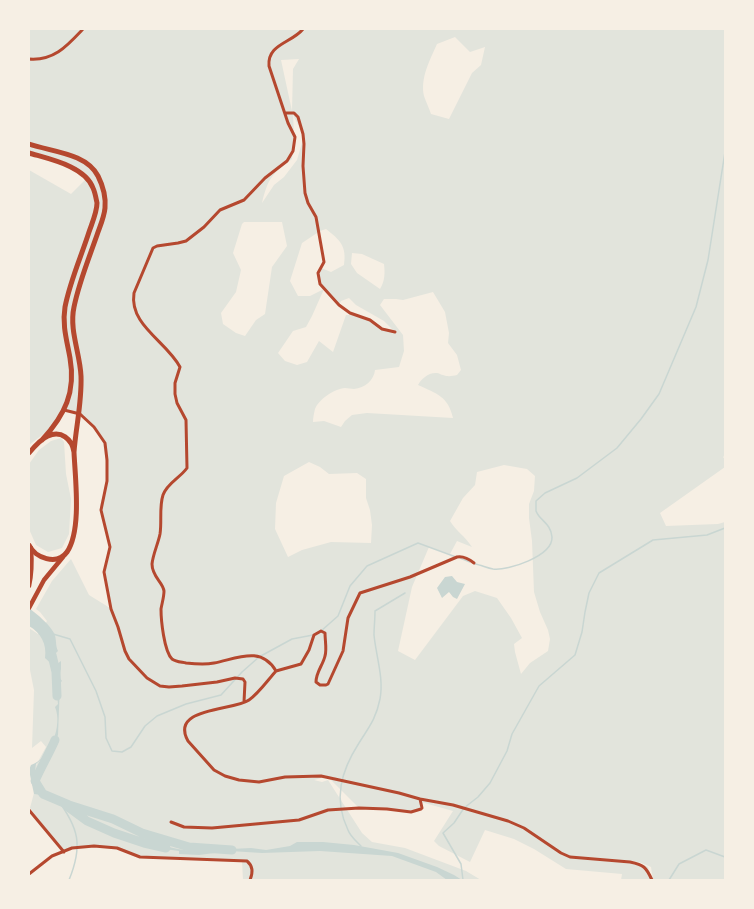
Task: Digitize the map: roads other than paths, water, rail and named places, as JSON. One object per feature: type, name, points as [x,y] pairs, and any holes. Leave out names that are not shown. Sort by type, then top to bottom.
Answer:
[{"type":"highway","points":[[29,144],[77,157],[89,164],[104,188],[105,199],[103,216],[80,282],[74,308],[74,339],[79,358],[81,377],[80,414],[74,452],[75,531],[66,553],[56,559],[46,559],[37,555],[30,546]]},
{"type":"highway","points":[[29,153],[74,168],[82,173],[93,187],[97,202],[94,216],[68,290],[65,308],[64,326],[72,376],[68,399],[64,410],[52,430],[29,453]]},
{"type":"highway","points":[[42,440],[50,435],[57,434],[64,436],[71,442],[74,452]]},
{"type":"main road","points":[[29,586],[32,574],[30,546]]},
{"type":"main road","points":[[29,608],[44,580],[66,553]]},
{"type":"street","points":[[29,59],[38,60],[54,56],[69,44],[83,29]]},
{"type":"street","points":[[276,671],[269,661],[260,657],[241,656],[212,664],[201,664],[179,662],[172,659],[168,653],[161,616],[164,589],[153,573],[152,564],[160,533],[164,494],[170,484],[187,468],[187,422],[177,403],[175,394],[175,383],[180,367],[175,358],[143,324],[135,312],[133,301],[134,293],[152,248],[186,241],[204,227],[220,210],[244,200],[265,178],[288,161],[293,151],[295,137],[288,123],[269,66],[269,58],[273,50],[298,35],[303,29]]},
{"type":"street","points":[[285,113],[294,114],[298,117],[303,134],[303,183],[308,203],[316,217],[324,262],[318,273],[320,284],[339,305],[350,312],[370,320],[382,329],[395,332]]},
{"type":"street","points":[[64,410],[80,414],[94,426],[105,443],[107,481],[101,510],[110,547],[104,572],[111,609],[128,659],[147,678],[160,686],[169,687],[208,684],[235,678],[243,678],[244,702]]},
{"type":"street","points":[[474,562],[458,557],[410,577],[360,593],[348,618],[343,651],[328,684],[320,685],[316,682],[326,651],[325,633],[320,631],[314,635],[309,650],[301,664],[276,671],[249,700],[191,718],[186,723],[185,735],[188,741],[214,770],[218,773],[239,780],[254,782],[290,776],[330,777],[453,805],[508,821],[524,828],[560,853],[570,857],[640,864],[646,868],[652,880]]},
{"type":"street","points":[[171,822],[184,827],[212,828],[299,820],[328,810],[387,808],[413,812],[421,810],[422,808],[420,798]]},
{"type":"street","points":[[29,810],[64,852]]},
{"type":"street","points":[[29,874],[43,862],[72,848],[94,846],[117,848],[140,857],[185,860],[247,861],[250,864],[252,874],[250,880]]},
{"type":"waterway","points":[[475,564],[493,569],[509,568],[528,561],[538,556],[545,550],[550,544],[552,537],[550,528],[536,511],[536,501],[545,493],[577,478],[617,448],[659,394],[696,307],[708,260],[725,152]]},
{"type":"waterway","points":[[463,880],[461,864],[443,833],[454,823],[464,808],[478,797],[490,783],[507,751],[512,734],[539,686],[575,655],[582,632],[589,593],[599,573],[653,540],[707,535],[725,528]]},
{"type":"waterway","points":[[321,631],[338,616],[350,586],[367,566],[418,543],[456,557]]},
{"type":"waterway","points":[[460,558],[470,562]]},
{"type":"waterway","points":[[361,846],[350,834],[343,819],[340,796],[341,785],[348,764],[372,722],[380,699],[381,683],[374,635],[375,611],[405,593]]},
{"type":"waterway","points":[[53,634],[70,639],[96,691],[105,717],[106,738],[112,751],[122,752],[131,747],[145,726],[157,716],[186,704],[221,695],[242,672],[259,657],[292,639],[313,635]]},
{"type":"waterway","points":[[52,655],[56,672],[57,696]]},
{"type":"waterway","points":[[55,740],[35,781],[43,794],[69,805],[113,819],[142,833],[189,847],[232,850]]},
{"type":"waterway","points":[[57,799],[70,819],[76,838],[76,857],[69,880]]},
{"type":"waterway","points":[[68,807],[87,821],[114,833],[144,843],[166,848]]},
{"type":"waterway","points":[[669,880],[679,864],[706,850],[725,857]]}]
